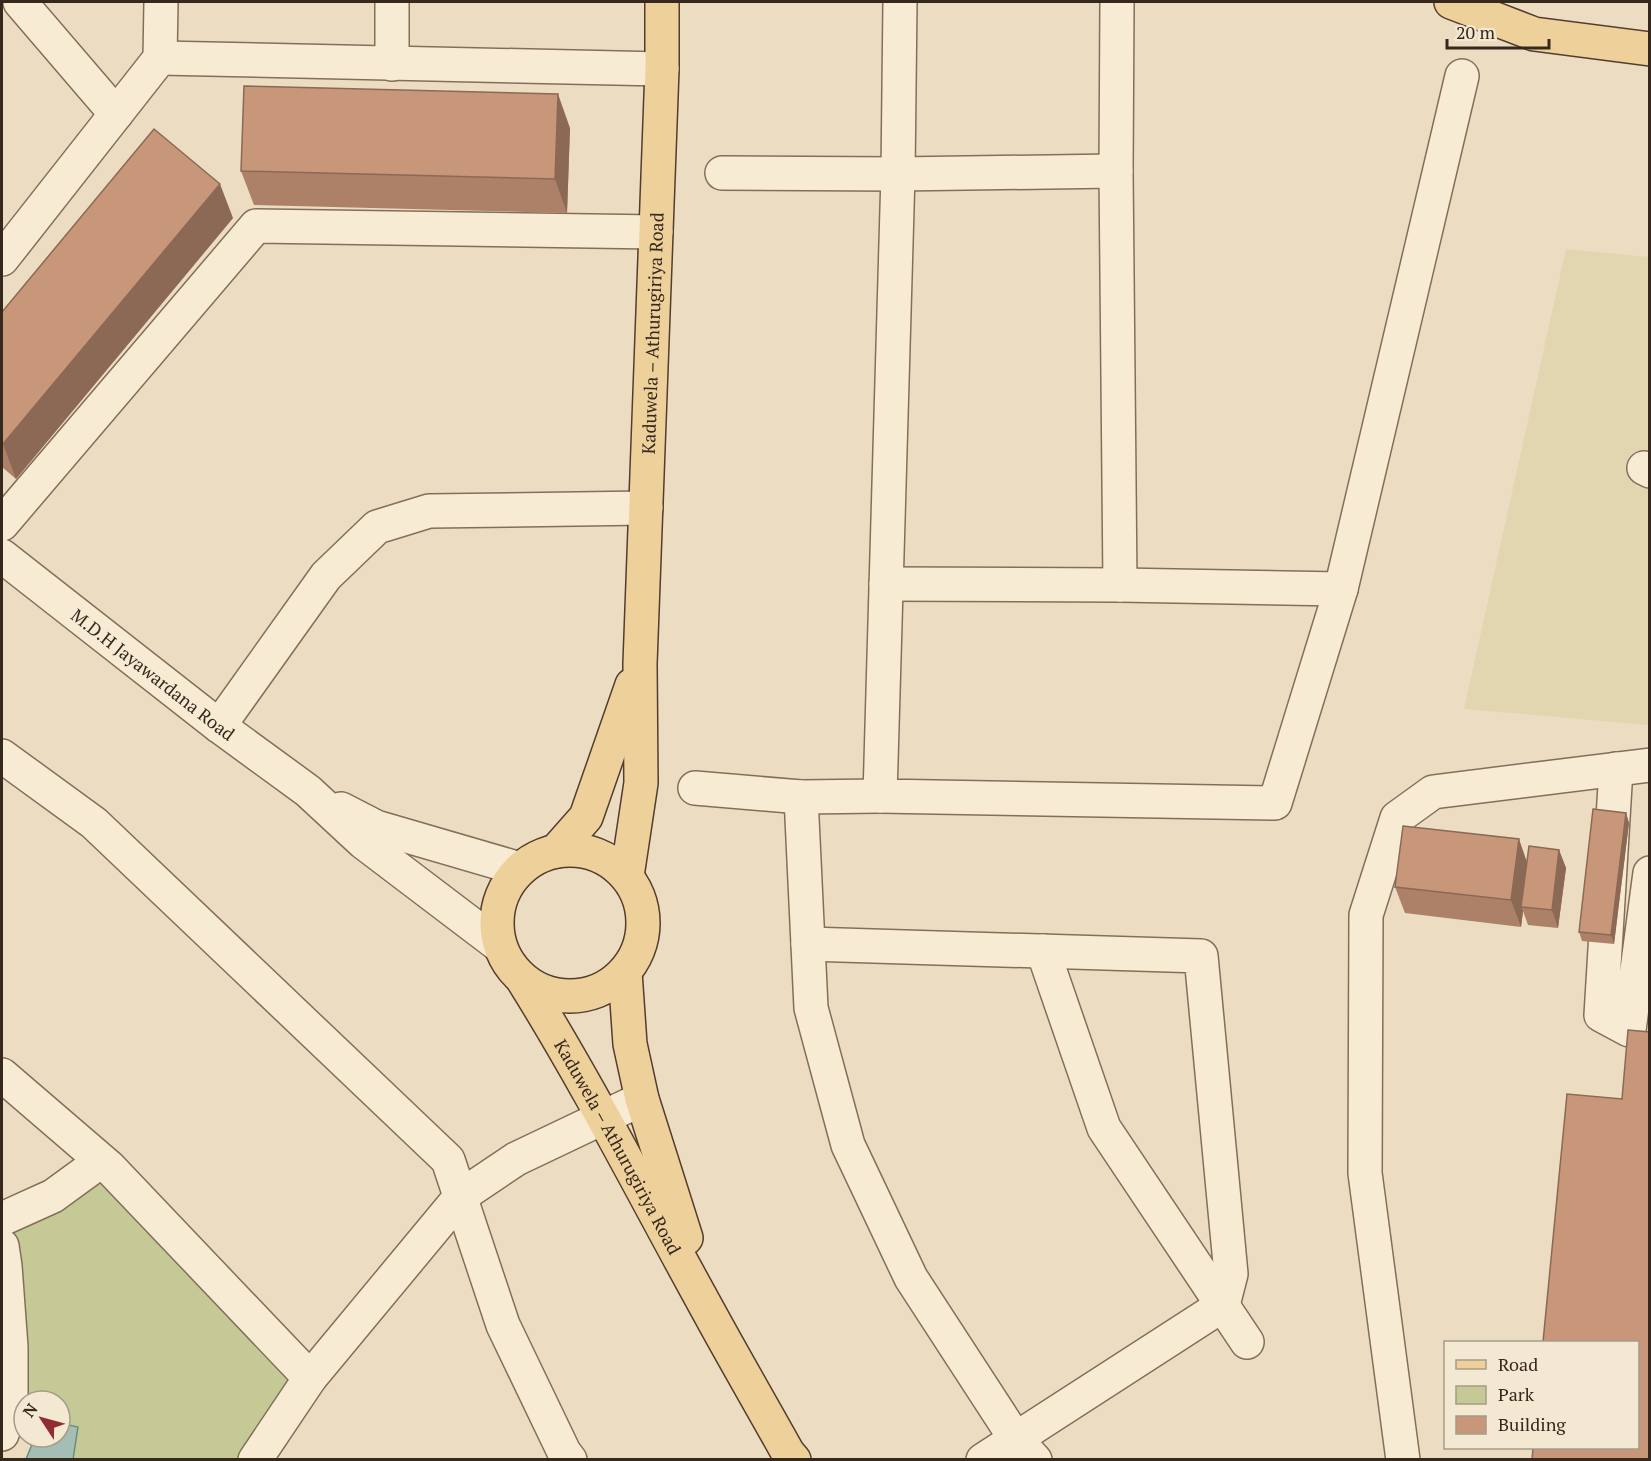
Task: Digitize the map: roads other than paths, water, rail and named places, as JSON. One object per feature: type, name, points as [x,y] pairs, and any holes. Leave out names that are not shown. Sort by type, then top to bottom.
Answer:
[{"type":"main road","name":"Kaduwela – Athurugiriya Road","points":[[627,876],[641,783],[640,664],[662,69],[662,2]]},
{"type":"main road","points":[[1451,2],[1534,34],[1650,49]]},
{"type":"main road","name":"Kaduwela – Athurugiriya Road","points":[[556,851],[586,817],[640,664]]},
{"type":"main road","points":[[576,849],[595,854],[613,863],[627,876],[638,893],[643,912],[643,932],[637,953],[625,972],[608,986],[587,995],[564,997],[542,992],[523,980],[509,965],[500,946],[496,926],[499,904],[507,885],[520,869],[538,857],[556,851],[576,849]]},
{"type":"main road","name":"Kaduwela – Athurugiriya Road","points":[[625,972],[630,1044],[642,1099],[710,1314]]},
{"type":"main road","name":"Kaduwela – Athurugiriya Road","points":[[523,980],[604,1117],[710,1314],[794,1460]]},
{"type":"street","points":[[20,2],[116,114]]},
{"type":"street","points":[[2,259],[160,58],[160,2]]},
{"type":"street","points":[[392,2],[392,64]]},
{"type":"street","points":[[880,796],[898,174],[900,2]]},
{"type":"street","points":[[1117,2],[1116,171],[1120,585]]},
{"type":"street","points":[[160,58],[662,69]]},
{"type":"street","points":[[695,788],[801,797],[880,796],[1275,803],[1341,589],[1462,76]]},
{"type":"street","points":[[722,173],[898,174],[1116,171]]},
{"type":"street","points":[[2,524],[256,226],[656,232]]},
{"type":"street","points":[[219,726],[326,576],[377,527],[429,511],[646,508]]},
{"type":"street","name":"M.D.H Jayawardana Road","points":[[2,556],[219,726],[308,791],[363,842],[500,946]]},
{"type":"street","points":[[886,584],[1341,589]]},
{"type":"street","points":[[2,756],[94,823],[448,1161],[503,1325],[564,1457]]},
{"type":"street","points":[[1403,1460],[1365,1173],[1366,915],[1397,818],[1433,792],[1650,765]]},
{"type":"street","points":[[1616,769],[1601,1015],[1629,1030],[1650,873]]},
{"type":"street","name":"M.D.H Jayawardana Road","points":[[308,791],[376,826],[520,869]]},
{"type":"street","points":[[801,797],[811,1008],[848,1145],[911,1278],[1025,1449]]},
{"type":"street","points":[[808,944],[1201,956],[1231,1274],[1223,1305],[1025,1449],[983,1460]]},
{"type":"street","points":[[1043,951],[1104,1128],[1246,1341]]},
{"type":"street","points":[[2,1075],[101,1161],[310,1378]]},
{"type":"street","points":[[255,1460],[310,1378],[461,1196],[516,1159],[642,1099]]},
{"type":"street","points":[[2,1219],[54,1196],[101,1161]]},
{"type":"street","points":[[2,1246],[11,1347],[11,1408],[2,1434]]},
{"type":"water","points":[[72,1426],[78,1427],[73,1459],[26,1459],[30,1449],[72,1449]]}]
